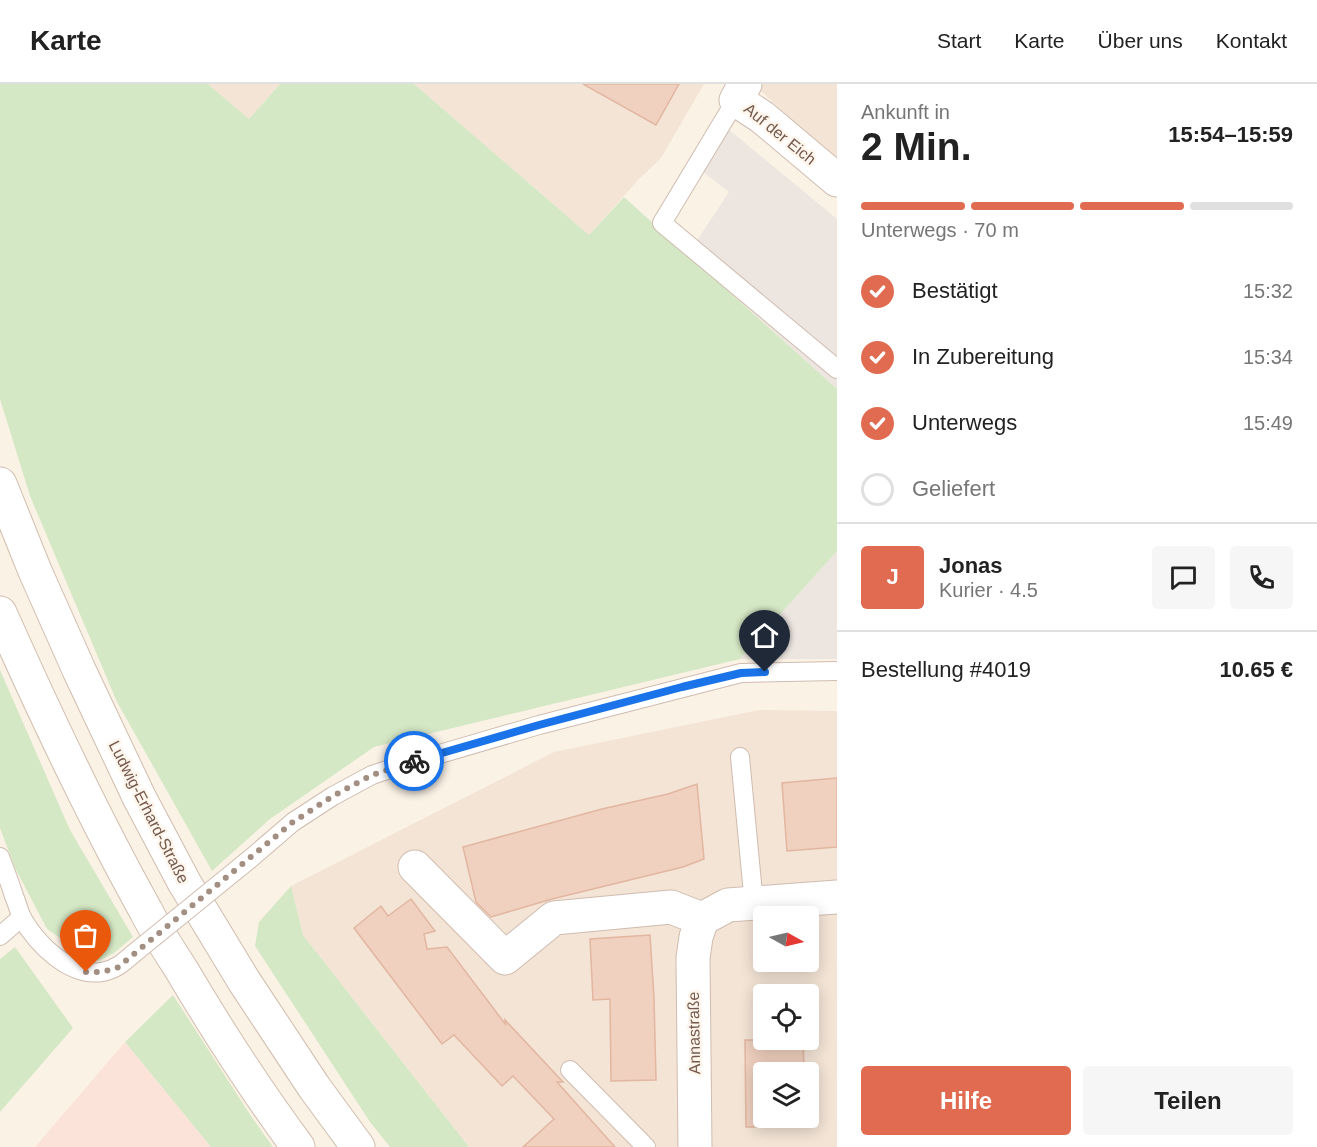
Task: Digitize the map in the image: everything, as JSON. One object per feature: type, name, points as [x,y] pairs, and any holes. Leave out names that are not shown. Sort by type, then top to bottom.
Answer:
[{"type":"main road","name":"Auf der Eich","points":[[741,92],[762,117],[837,180]]},
{"type":"main road","name":"Ludwig-Erhard-Straße","points":[[0,484],[79,670],[139,797],[184,882],[244,981],[314,1087],[358,1147]]},
{"type":"main road","points":[[0,613],[34,690],[98,821],[147,913],[208,1014],[298,1147]]},
{"type":"main road","points":[[415,867],[505,958],[554,918],[671,907],[702,919],[728,905],[837,897]]},
{"type":"main road","name":"Annastraße","points":[[695,1147],[693,958],[702,919]]},
{"type":"lane","points":[[741,92],[662,223],[837,369]]},
{"type":"lane","points":[[0,857],[22,917],[35,936],[51,953],[69,966],[86,972],[101,972],[117,968],[293,822],[333,796],[372,775],[539,725],[741,673],[837,671]]},
{"type":"lane","points":[[740,757],[754,903]]},
{"type":"lane","points":[[0,936],[22,917]]},
{"type":"lane","points":[[570,1070],[646,1147]]},
{"type":"shaded area","points":[[208,84],[280,84],[249,119]]},
{"type":"shaded area","points":[[414,84],[704,84],[661,158],[589,235]]},
{"type":"shaded area","points":[[747,84],[837,84],[837,162],[763,93]]},
{"type":"shaded area","points":[[728,129],[837,219],[837,389],[688,254],[729,192],[703,172]]},
{"type":"shaded area","points":[[837,551],[837,659],[740,659]]},
{"type":"shaded area","points":[[759,710],[837,711],[837,1147],[469,1147],[303,935],[291,886],[554,752]]},
{"type":"shaded area","points":[[125,1042],[211,1147],[35,1147]]},
{"type":"green space","points":[[0,84],[208,84],[249,119],[280,84],[414,84],[589,235],[624,197],[837,389],[837,551],[740,659],[374,747],[270,819],[212,871],[117,702],[30,496],[0,399]]},
{"type":"green space","points":[[0,670],[70,830],[133,937],[114,953],[99,961],[47,929],[15,868],[0,828]]},
{"type":"green space","points":[[291,886],[303,935],[469,1147],[390,1147],[370,1122],[255,946],[259,922]]},
{"type":"green space","points":[[15,947],[73,1028],[0,1112],[0,959]]},
{"type":"green space","points":[[173,995],[273,1147],[211,1147],[125,1042]]},
{"type":"building","points":[[583,84],[679,84],[656,125]]},
{"type":"building","points":[[837,778],[837,847],[787,851],[782,783]]},
{"type":"building","points":[[697,784],[704,859],[683,867],[552,899],[491,917],[476,902],[463,847],[602,809],[668,794]]},
{"type":"building","points":[[411,899],[435,931],[424,934],[427,949],[447,947],[506,1025],[505,1020],[563,1082],[557,1082],[615,1147],[523,1147],[554,1119],[513,1076],[502,1086],[454,1035],[442,1044],[354,928],[381,906],[388,916]]},
{"type":"building","points":[[650,935],[656,1080],[611,1081],[610,999],[593,1000],[590,939]]},
{"type":"building","points":[[745,1040],[753,1040],[753,1050],[803,1050],[804,1062],[753,1062],[753,1127],[746,1127]]},
{"type":"way so far","points":[[86,972],[101,972],[117,968],[293,822],[333,796],[372,775],[414,761]]},
{"type":"route","points":[[414,761],[682,687],[741,673],[765,672]]}]
